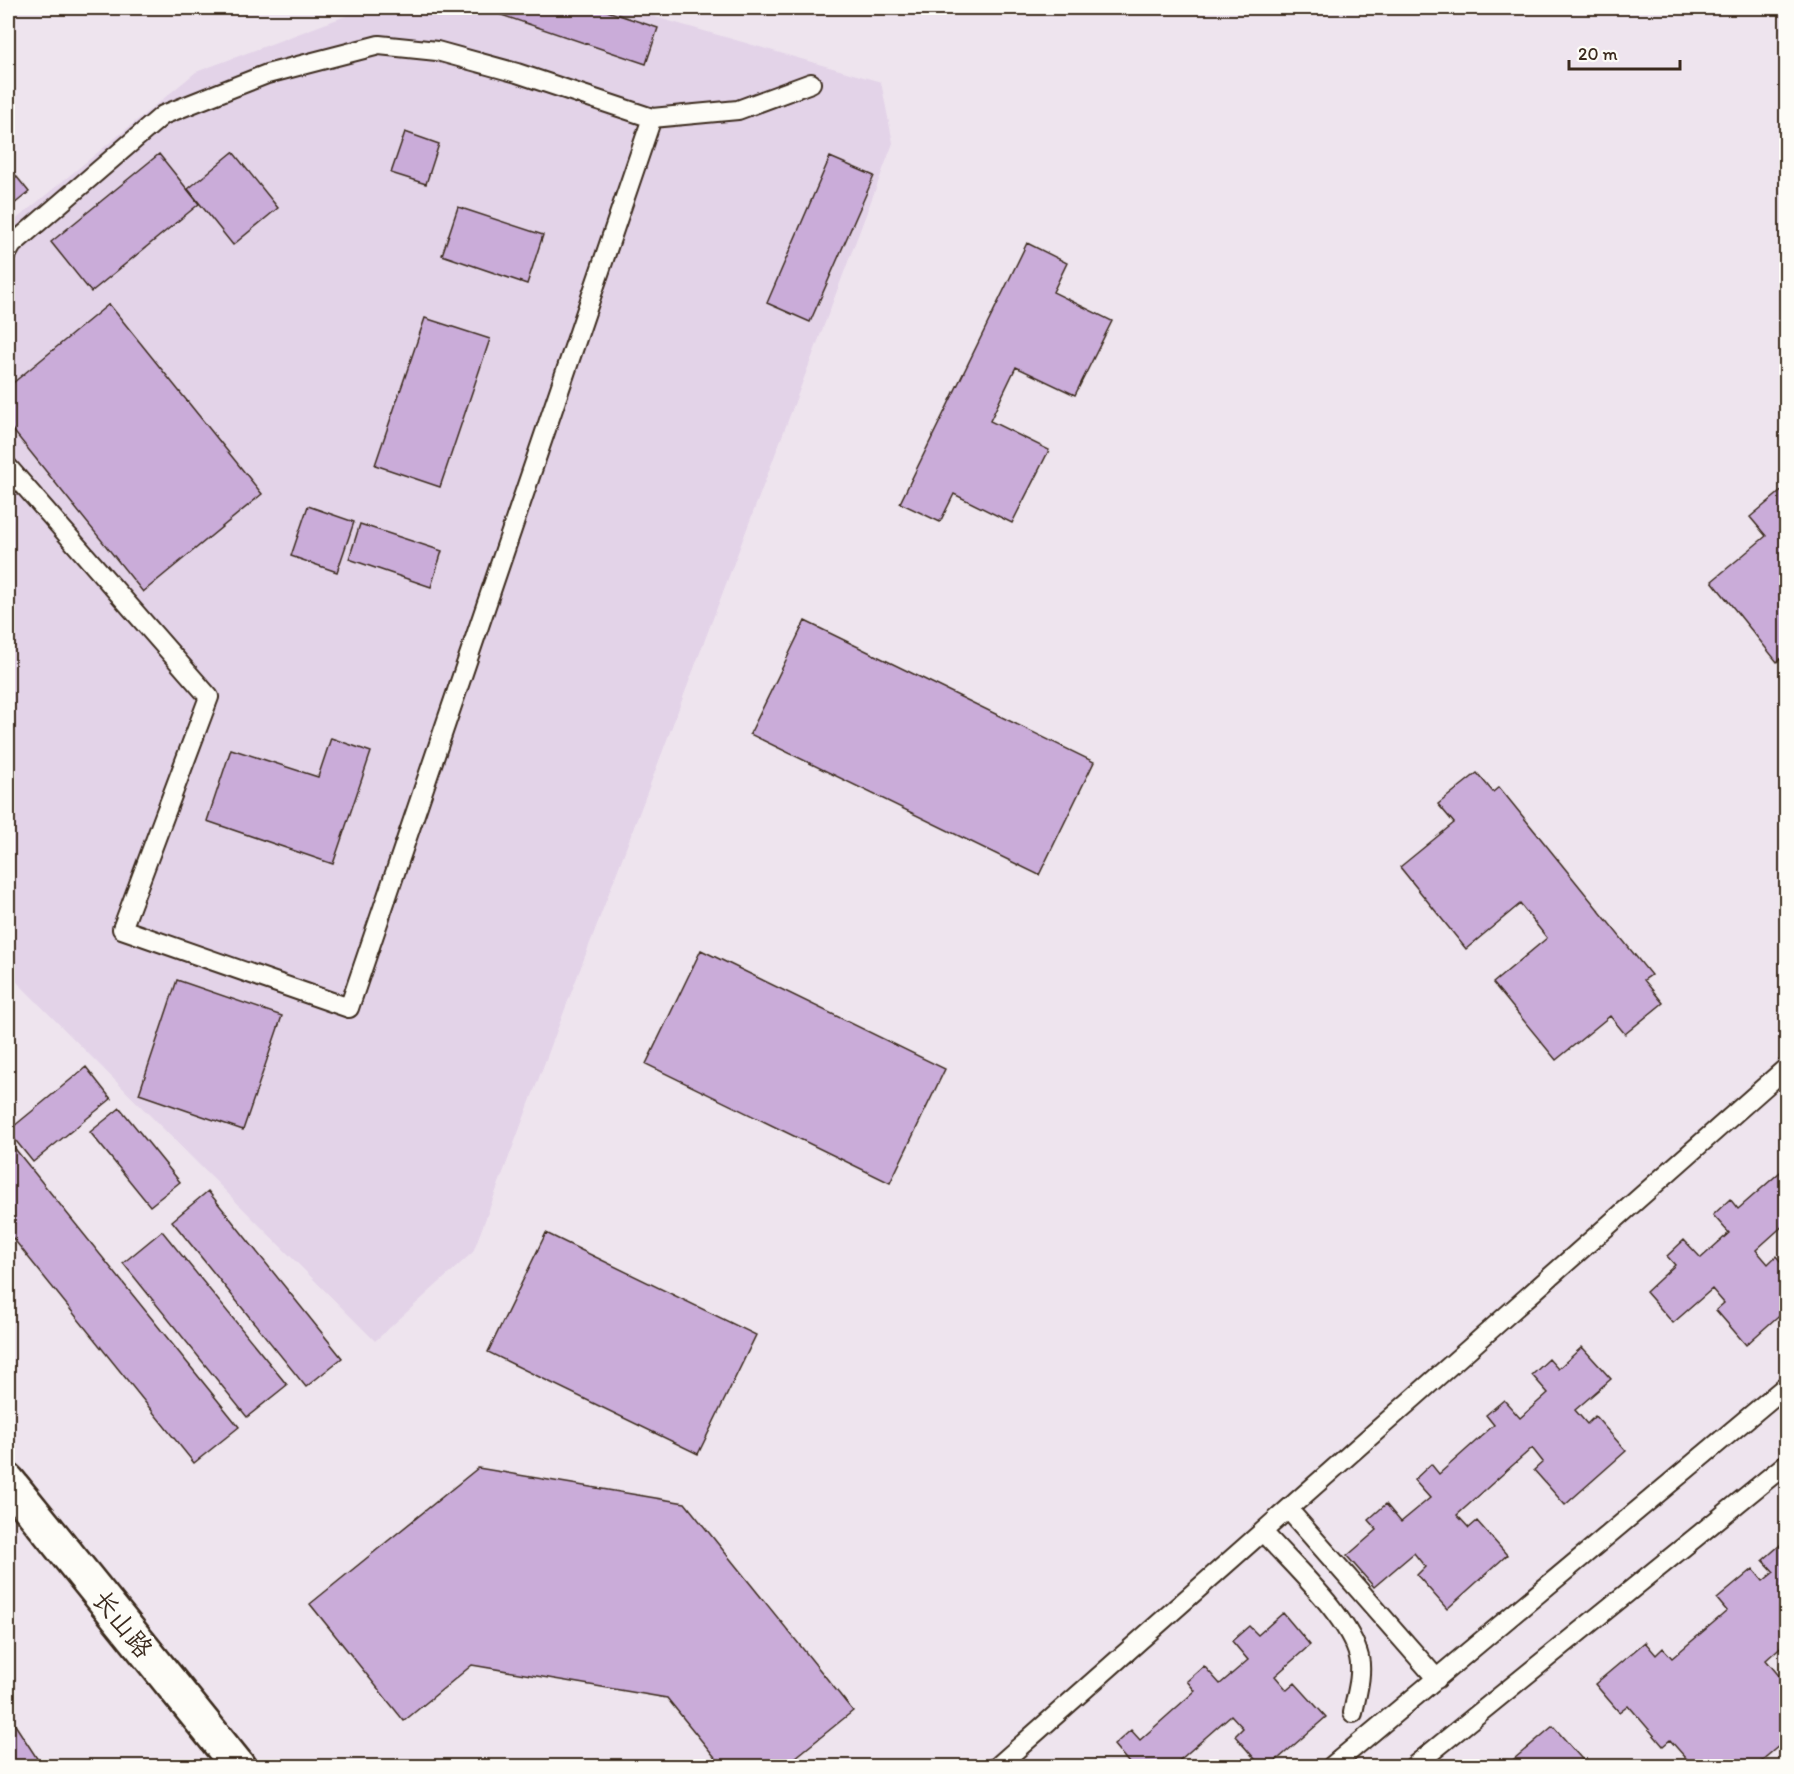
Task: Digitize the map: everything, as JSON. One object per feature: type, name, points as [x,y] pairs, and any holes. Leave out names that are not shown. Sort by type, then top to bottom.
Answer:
[{"type":"street","name":"长山路","points":[[8,1481],[238,1767]]},
{"type":"lane","points":[[8,252],[12,245],[163,116],[267,74],[379,45],[437,51],[517,73],[652,118],[738,110],[811,82]]},
{"type":"lane","points":[[8,467],[209,697],[122,929],[349,1008],[652,118]]},
{"type":"lane","points":[[998,1767],[1786,1068]]},
{"type":"lane","points":[[1332,1767],[1786,1386]]},
{"type":"lane","points":[[1414,1767],[1786,1464]]},
{"type":"lane","points":[[1288,1509],[1437,1679]]},
{"type":"lane","points":[[1263,1532],[1343,1623],[1359,1658],[1359,1682],[1353,1713]]},
{"type":"shaded area","points":[[367,8],[624,8],[881,82],[893,143],[473,1252],[375,1341],[8,973],[8,226],[196,72]]},
{"type":"building","points":[[481,8],[598,8],[658,28],[646,64]]},
{"type":"building","points":[[405,132],[439,144],[426,184],[391,173]]},
{"type":"building","points":[[233,152],[278,208],[233,245],[188,189]]},
{"type":"building","points":[[159,154],[199,204],[91,292],[51,242]]},
{"type":"building","points":[[830,157],[874,176],[810,322],[767,303]]},
{"type":"building","points":[[8,166],[29,192],[8,209]]},
{"type":"building","points":[[458,207],[543,235],[527,284],[442,255]]},
{"type":"building","points":[[1027,243],[1067,263],[1053,292],[1112,321],[1075,395],[1016,367],[990,421],[1049,450],[1012,523],[954,494],[940,522],[900,503]]},
{"type":"building","points":[[109,304],[262,494],[143,592],[8,424],[8,387]]},
{"type":"building","points":[[425,318],[490,339],[440,487],[375,465]]},
{"type":"building","points":[[1786,487],[1786,654],[1777,662],[1712,581],[1766,536],[1750,517]]},
{"type":"building","points":[[308,506],[354,522],[337,572],[291,556]]},
{"type":"building","points":[[360,524],[442,551],[431,587],[349,559]]},
{"type":"building","points":[[805,621],[1094,762],[1039,875],[750,734]]},
{"type":"building","points":[[331,738],[371,752],[333,864],[207,821],[231,749],[318,777]]},
{"type":"building","points":[[1477,773],[1493,792],[1499,787],[1651,975],[1644,980],[1663,1003],[1625,1034],[1610,1016],[1556,1060],[1493,983],[1547,938],[1520,904],[1466,949],[1400,867],[1454,823],[1438,804]]},
{"type":"building","points":[[701,950],[945,1069],[890,1183],[646,1064]]},
{"type":"building","points":[[177,980],[282,1016],[243,1130],[139,1094]]},
{"type":"building","points":[[86,1067],[111,1099],[33,1162],[8,1131]]},
{"type":"building","points":[[120,1108],[180,1182],[150,1206],[90,1132]]},
{"type":"building","points":[[8,1140],[239,1427],[194,1463],[8,1232]]},
{"type":"building","points":[[1786,1167],[1786,1223],[1756,1250],[1768,1264],[1776,1256],[1786,1268],[1786,1309],[1746,1345],[1716,1310],[1724,1303],[1712,1289],[1673,1323],[1646,1292],[1675,1265],[1667,1256],[1684,1240],[1701,1258],[1729,1233],[1713,1215],[1730,1199],[1738,1209]]},
{"type":"building","points":[[208,1191],[342,1358],[306,1387],[172,1221]]},
{"type":"building","points":[[162,1231],[287,1385],[247,1417],[123,1263]]},
{"type":"building","points":[[546,1233],[756,1335],[698,1454],[488,1352]]},
{"type":"building","points":[[1582,1347],[1611,1379],[1575,1410],[1587,1424],[1595,1416],[1626,1451],[1565,1505],[1534,1470],[1543,1462],[1532,1448],[1457,1515],[1469,1528],[1477,1521],[1507,1555],[1447,1609],[1417,1575],[1425,1567],[1414,1553],[1374,1587],[1347,1556],[1377,1530],[1368,1520],[1386,1504],[1401,1522],[1430,1498],[1414,1480],[1431,1464],[1439,1474],[1494,1425],[1486,1415],[1504,1400],[1520,1418],[1548,1393],[1532,1375],[1549,1359],[1558,1369]]},
{"type":"building","points":[[478,1468],[685,1503],[853,1711],[785,1766],[722,1766],[667,1698],[472,1665],[404,1721],[310,1604]]},
{"type":"building","points":[[1786,1540],[1786,1642],[1766,1660],[1786,1684],[1786,1740],[1755,1766],[1693,1766],[1670,1740],[1663,1746],[1628,1705],[1619,1712],[1595,1684],[1645,1642],[1656,1655],[1663,1648],[1672,1658],[1727,1611],[1717,1599],[1753,1569],[1763,1581],[1774,1572],[1763,1560]]},
{"type":"building","points":[[1283,1613],[1310,1645],[1275,1676],[1287,1690],[1295,1683],[1326,1717],[1270,1766],[1261,1766],[1235,1736],[1243,1728],[1231,1715],[1173,1766],[1126,1766],[1129,1763],[1114,1745],[1131,1730],[1140,1740],[1195,1691],[1187,1681],[1204,1666],[1220,1684],[1248,1660],[1232,1641],[1249,1626],[1258,1635]]},
{"type":"building","points":[[8,1714],[38,1760],[44,1766],[8,1766]]},
{"type":"building","points":[[1553,1726],[1588,1766],[1510,1766],[1508,1764]]}]
